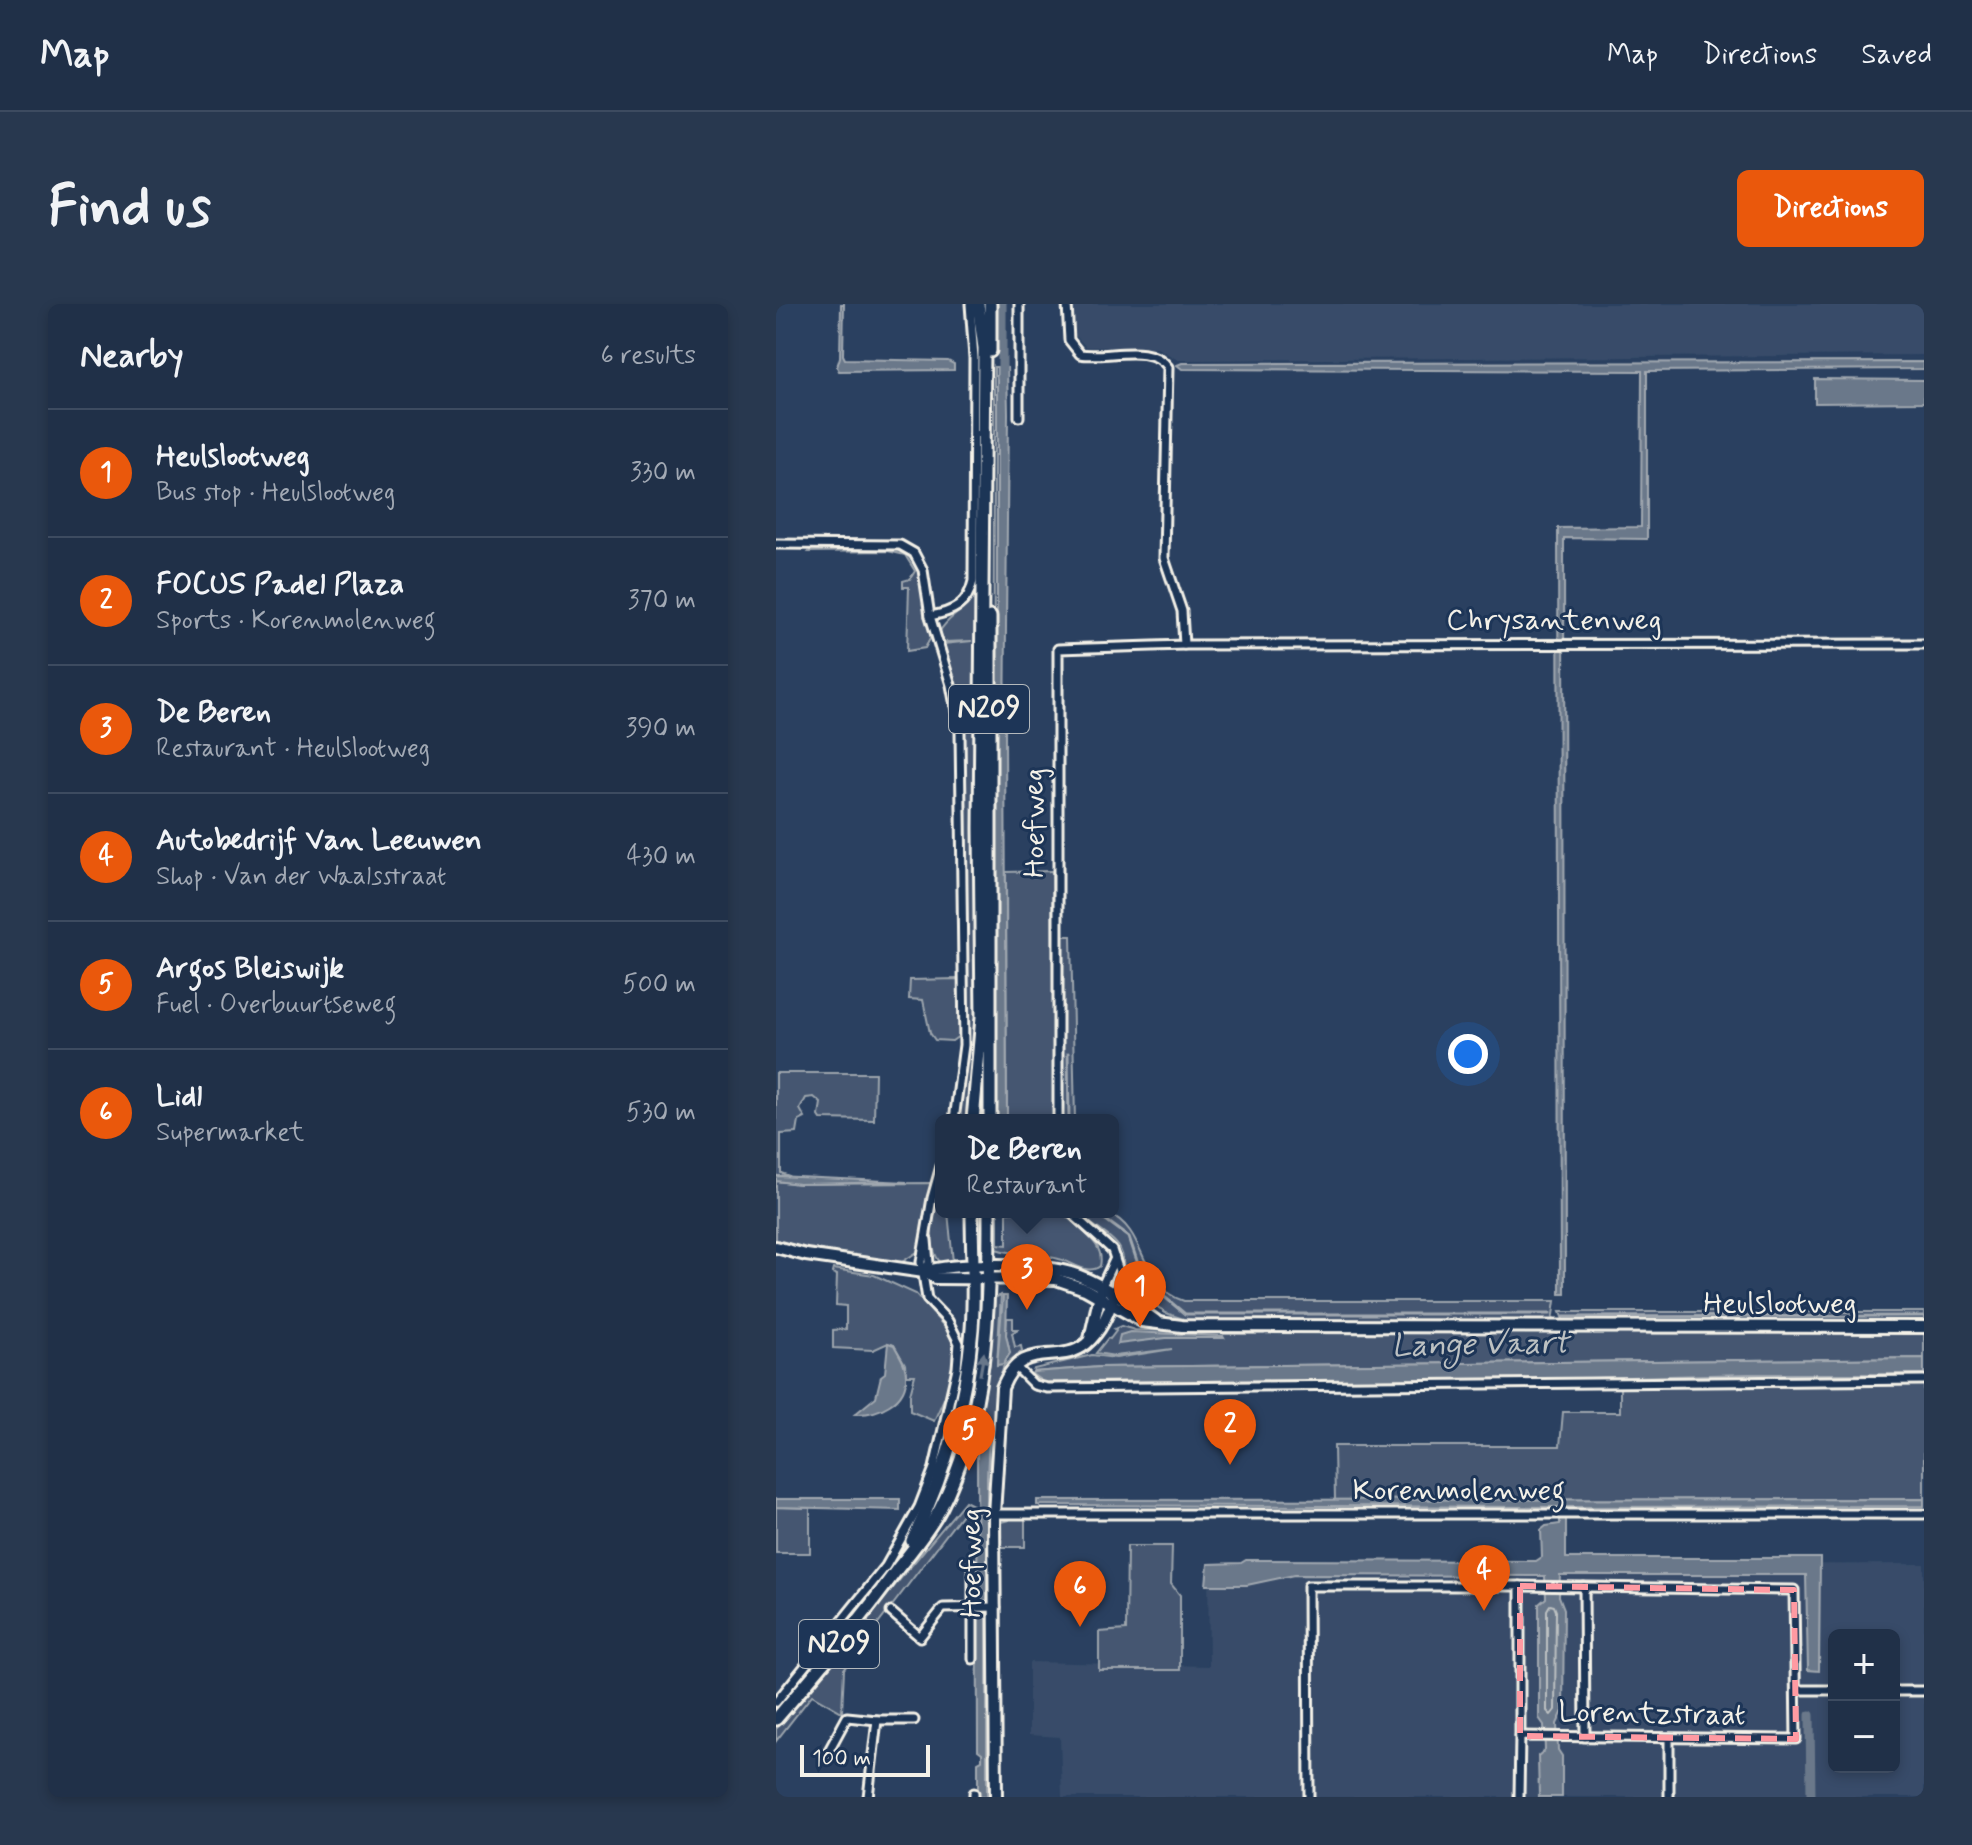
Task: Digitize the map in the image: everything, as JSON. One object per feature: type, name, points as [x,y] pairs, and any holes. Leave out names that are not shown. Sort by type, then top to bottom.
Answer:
[{"type":"main road","name":"Hoefweg","points":[[974,1114],[982,1017],[980,828],[984,348],[978,304]]},
{"type":"main road","name":"Hoefweg","points":[[990,304],[990,1114]]},
{"type":"main road","name":"N209","points":[[900,1567],[930,1505],[952,1439],[972,1329],[972,1218]]},
{"type":"main road","name":"N209","points":[[776,1719],[876,1600],[939,1509],[967,1440],[985,1340],[990,1272],[989,1218]]},
{"type":"street","points":[[930,616],[952,611],[963,603],[973,581],[974,358],[970,304]]},
{"type":"street","points":[[1019,304],[1019,417]]},
{"type":"street","points":[[1067,304],[1069,340],[1080,354],[1150,354],[1162,359],[1168,367],[1164,558],[1182,611],[1184,645]]},
{"type":"street","points":[[776,544],[888,544],[907,548],[919,559],[923,570],[930,616],[951,685],[960,732],[964,1045],[955,1114]]},
{"type":"street","name":"Chrysantenweg","points":[[1184,645],[1924,644]]},
{"type":"street","name":"Hoefweg","points":[[1058,1114],[1058,649],[1184,645]]},
{"type":"street","points":[[776,1702],[886,1566],[928,1487],[941,1445],[959,1343],[948,1321],[927,1299],[924,1272],[929,1263],[927,1238],[935,1187]]},
{"type":"street","points":[[1077,1218],[1108,1245],[1119,1271],[1101,1328],[1090,1339],[1078,1348],[1030,1358],[1015,1366],[1034,1385],[1047,1388],[1924,1380]]},
{"type":"street","name":"Heulslootweg","points":[[776,1247],[818,1257],[924,1272],[937,1268],[972,1273],[1039,1267],[1071,1273],[1142,1321],[1182,1326],[1924,1327]]},
{"type":"street","points":[[1090,1339],[1100,1292],[1115,1258]]},
{"type":"street","name":"Hoefweg","points":[[996,1797],[992,1607],[994,1514],[1000,1397],[1007,1376],[1015,1366]]},
{"type":"street","name":"Korenmolenweg","points":[[994,1514],[1924,1514]]},
{"type":"street","name":"Hoefweg","points":[[973,1564],[976,1607],[973,1659]]},
{"type":"street","points":[[1309,1797],[1308,1586],[1794,1590],[1796,1690],[1828,1690]]},
{"type":"street","points":[[1520,1586],[1520,1736]]},
{"type":"street","points":[[1584,1587],[1585,1737]]},
{"type":"street","points":[[891,1612],[920,1637],[943,1608],[992,1607]]},
{"type":"street","name":"Lorentzstraat","points":[[1519,1797],[1520,1736],[1796,1739],[1796,1690]]},
{"type":"street","points":[[1900,1691],[1924,1691]]},
{"type":"street","points":[[827,1754],[847,1717],[914,1720]]},
{"type":"street","points":[[868,1797],[877,1720]]},
{"type":"street","points":[[1669,1739],[1669,1797]]},
{"type":"highlighted area","points":[[1520,1586],[1794,1590],[1796,1739],[1520,1736]]},
{"type":"shaded area","points":[[1073,304],[1924,304],[1924,355],[1178,360],[1157,348],[1086,347],[1073,333]]},
{"type":"shaded area","points":[[994,367],[997,367],[997,1114],[993,1114]]},
{"type":"shaded area","points":[[977,490],[981,490],[976,732],[976,1046],[967,1114],[959,1114],[967,1059],[968,1020],[965,755],[961,708],[943,644],[972,641],[943,642],[940,631],[966,605],[975,591]]},
{"type":"shaded area","points":[[813,548],[894,549],[907,554],[919,571],[931,637],[925,648],[907,651],[909,587],[903,587],[903,581],[910,579],[915,571],[905,555],[888,551],[809,552]]},
{"type":"shaded area","points":[[1052,871],[1054,1114],[1007,1114],[1006,872]]},
{"type":"shaded area","points":[[1061,936],[1071,936],[1075,1114],[1062,1114]]},
{"type":"shaded area","points":[[958,979],[959,1036],[952,1041],[935,1040],[930,1033],[923,1000],[909,999],[910,980]]},
{"type":"shaded area","points":[[776,1073],[875,1073],[874,1120],[821,1119],[821,1103],[814,1097],[806,1098],[800,1109],[805,1118],[799,1121],[797,1133],[781,1134],[781,1173],[789,1176],[776,1176]]},
{"type":"shaded area","points":[[776,1181],[800,1184],[932,1183],[917,1252],[902,1262],[891,1262],[813,1253],[776,1243]]},
{"type":"shaded area","points":[[935,1209],[935,1218],[949,1218],[953,1262],[942,1264],[936,1256],[932,1236]]},
{"type":"shaded area","points":[[994,1218],[998,1218],[998,1244],[1007,1245],[1007,1218],[1069,1218],[1099,1250],[1100,1266],[1090,1270],[1051,1257],[996,1249]]},
{"type":"shaded area","points":[[1084,1218],[1116,1218],[1121,1221],[1131,1232],[1158,1283],[1169,1294],[1184,1301],[1555,1301],[1552,1322],[1192,1322],[1163,1312],[1135,1296],[1133,1301],[1125,1294],[1120,1282],[1123,1257],[1112,1240]]},
{"type":"shaded area","points":[[833,1269],[874,1275],[916,1294],[949,1332],[953,1361],[947,1392],[934,1421],[910,1411],[915,1375],[906,1375],[905,1364],[894,1345],[888,1343],[873,1350],[833,1348],[833,1330],[846,1329],[846,1306],[836,1305],[837,1275],[832,1273]]},
{"type":"shaded area","points":[[1001,1295],[997,1364],[1003,1364],[1010,1353],[1006,1335],[1007,1318],[1013,1318],[1013,1329],[1018,1329],[1012,1333],[1015,1347],[1021,1346],[1022,1351],[1004,1365],[998,1382],[989,1469],[983,1421],[977,1454],[973,1434],[990,1363],[994,1298]]},
{"type":"shaded area","points":[[1560,1312],[1924,1312],[1924,1322],[1564,1322]]},
{"type":"shaded area","points":[[1121,1326],[1135,1330],[1221,1331],[1224,1334],[1264,1334],[1268,1331],[1924,1330],[1924,1358],[1100,1367],[1033,1372],[1034,1369],[1092,1355],[1116,1358],[1172,1349],[1115,1356],[1096,1353],[1116,1331],[1114,1329]]},
{"type":"shaded area","points":[[1032,1374],[1043,1382],[1551,1379],[1748,1374],[1924,1374],[1924,1378],[1047,1385],[1039,1384]]},
{"type":"shaded area","points":[[1924,1383],[1924,1499],[1335,1500],[1334,1446],[1560,1446],[1563,1412],[1620,1412],[1620,1385]]},
{"type":"shaded area","points":[[965,1501],[973,1505],[965,1510],[844,1669],[842,1712],[812,1695],[776,1741],[776,1729]]},
{"type":"shaded area","points":[[776,1507],[810,1508],[810,1553],[776,1553]]},
{"type":"shaded area","points":[[1009,1517],[1025,1517],[1025,1547],[1001,1547],[1001,1522],[1009,1520]]},
{"type":"shaded area","points":[[1127,1546],[1172,1546],[1171,1584],[1180,1595],[1180,1670],[1099,1670],[1099,1632],[1126,1630]]},
{"type":"shaded area","points":[[1924,1564],[1924,1797],[1062,1797],[1060,1737],[1029,1735],[1029,1662],[1209,1666],[1208,1566]]},
{"type":"water","points":[[841,304],[844,304],[845,359],[948,361],[954,364],[954,370],[839,371]]},
{"type":"water","points":[[1924,362],[1924,369],[1647,371],[1647,539],[1564,538],[1565,1294],[1560,1294],[1558,528],[1641,527],[1642,371],[1182,369],[1177,365]]},
{"type":"water","points":[[997,367],[1007,368],[1008,413],[1005,735],[1007,1114],[997,1114]]},
{"type":"water","points":[[1815,379],[1924,380],[1924,402],[1815,403]]},
{"type":"water","points":[[776,1176],[907,1182],[799,1184],[776,1181]]},
{"type":"water","points":[[1003,1296],[1007,1296],[1006,1335],[1010,1353],[1003,1364],[997,1365]]},
{"type":"water","points":[[1130,1332],[1224,1338],[1166,1338],[1118,1344],[1120,1335]]},
{"type":"water","points":[[888,1343],[894,1345],[905,1367],[902,1393],[890,1405],[873,1412],[855,1414],[876,1397],[881,1376],[885,1373]]},
{"type":"water","points":[[1924,1358],[1924,1374],[1043,1382],[1032,1374],[1100,1367]]},
{"type":"water","points":[[983,1421],[990,1421],[987,1477],[987,1797],[978,1797],[978,1762],[982,1760],[982,1753],[978,1750],[977,1454]]},
{"type":"water","points":[[776,1499],[900,1499],[900,1510],[776,1507]]},
{"type":"water","points":[[1924,1499],[1924,1506],[1566,1507],[1566,1558],[1820,1558],[1819,1671],[1808,1670],[1806,1575],[1560,1575],[1559,1596],[1564,1609],[1563,1711],[1557,1724],[1558,1750],[1562,1756],[1562,1797],[1539,1797],[1538,1756],[1545,1750],[1544,1725],[1539,1718],[1539,1604],[1546,1598],[1545,1576],[1294,1575],[1247,1585],[1206,1585],[1208,1564],[1241,1563],[1246,1560],[1536,1561],[1542,1557],[1541,1530],[1560,1524],[1560,1507],[1037,1505],[1037,1500]]},
{"type":"waterway","points":[[1002,304],[1002,377]]},
{"type":"waterway","points":[[1068,1053],[1069,1114]]},
{"type":"waterway","name":"Lange Vaart","points":[[1103,1218],[1129,1237],[1143,1279],[1185,1314],[1550,1314]]},
{"type":"waterway","name":"Lange Vaart","points":[[1563,1317],[1924,1316]]},
{"type":"waterway","points":[[1810,1715],[1811,1797]]},
{"type":"place","name":"De Beren","points":[[1027,1310]]},
{"type":"place","name":"Heulslootweg","points":[[1140,1327]]},
{"type":"place","name":"FOCUS Padel Plaza","points":[[1230,1465]]},
{"type":"place","name":"Argos Bleiswijk","points":[[969,1471]]},
{"type":"place","name":"Autobedrijf Van Leeuwen","points":[[1484,1611]]},
{"type":"place","name":"Lidl","points":[[1080,1627]]}]
